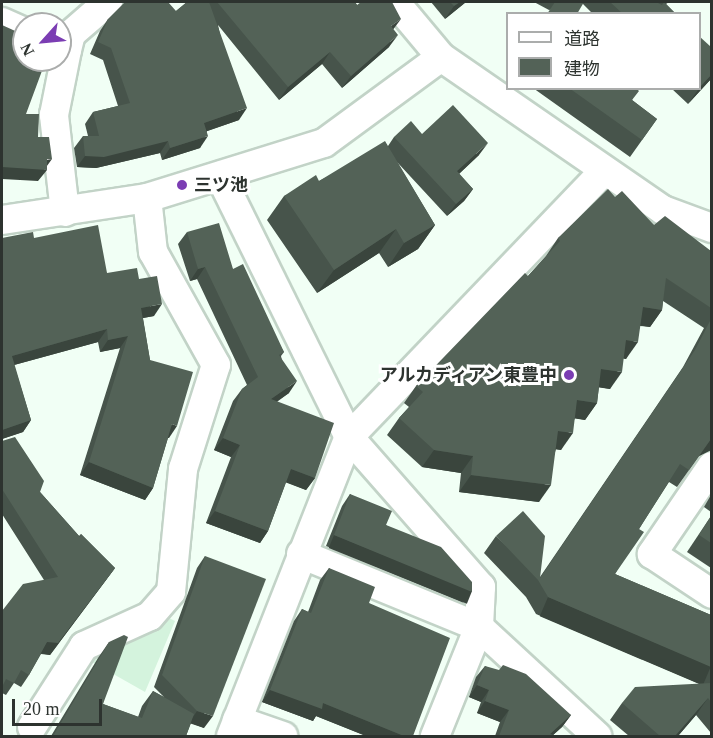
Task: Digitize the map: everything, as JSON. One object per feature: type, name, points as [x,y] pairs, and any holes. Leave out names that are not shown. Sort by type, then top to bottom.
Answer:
[{"type":"street","points":[[72,32],[108,2]]},
{"type":"street","points":[[395,2],[441,57],[603,172],[663,210],[711,228]]},
{"type":"street","points":[[2,220],[147,198],[324,143],[441,57]]},
{"type":"street","points":[[61,72],[54,115],[65,212]]},
{"type":"street","points":[[283,736],[234,728],[349,437],[603,172]]},
{"type":"street","points":[[220,176],[349,437],[481,587],[479,627],[435,736]]},
{"type":"street","points":[[32,727],[84,646],[150,616],[171,592],[183,469],[216,365],[153,252],[147,198]]},
{"type":"street","points":[[711,466],[652,554],[711,594]]},
{"type":"street","points":[[301,554],[479,627],[597,736]]},
{"type":"green space","points":[[167,617],[175,621],[145,692],[85,658]]},
{"type":"building","points":[[125,2],[168,2],[176,11],[187,2],[209,2],[247,108],[204,123],[208,136],[170,148],[168,141],[104,157],[85,156],[83,136],[99,136],[93,112],[130,103],[111,48],[98,42],[108,19]]},
{"type":"building","points":[[217,2],[355,2],[357,5],[361,2],[392,2],[401,19],[391,26],[398,35],[351,76],[330,52],[288,87]]},
{"type":"building","points":[[555,2],[584,2],[578,12],[548,12]]},
{"type":"building","points":[[610,2],[656,2],[662,5],[664,2],[674,12],[621,12]]},
{"type":"building","points":[[2,25],[12,30],[12,72],[42,72],[26,114],[39,114],[38,137],[49,137],[52,159],[47,159],[47,170],[2,167]]},
{"type":"building","points":[[701,38],[711,47],[711,75],[701,86]]},
{"type":"building","points":[[572,90],[638,90],[632,100],[657,119],[642,140]]},
{"type":"building","points":[[453,105],[488,143],[457,171],[473,189],[456,204],[394,137],[411,121],[422,134]]},
{"type":"building","points":[[385,141],[435,225],[404,243],[396,229],[334,270],[284,196],[316,175],[319,181]]},
{"type":"building","points":[[608,189],[615,197],[622,191],[654,225],[665,216],[711,251],[711,308],[666,278],[662,310],[643,307],[638,342],[626,340],[622,372],[601,369],[597,403],[577,400],[573,433],[558,431],[551,485],[471,475],[473,456],[434,450],[399,418],[423,392],[416,386],[525,273],[528,276],[560,241],[558,238]]},
{"type":"building","points":[[219,223],[233,269],[243,264],[284,352],[279,355],[297,381],[271,399],[334,423],[315,478],[291,469],[268,531],[215,511],[240,445],[223,438],[242,389],[258,377],[205,267],[198,269],[187,232]]},
{"type":"building","points":[[98,225],[107,273],[137,268],[139,279],[157,276],[162,304],[141,308],[150,360],[193,372],[177,426],[172,424],[153,488],[89,462],[128,336],[108,340],[107,329],[12,356],[31,420],[2,430],[2,238],[33,232],[34,238]]},
{"type":"building","points":[[711,319],[711,439],[689,470],[680,464],[639,529],[644,532],[615,574],[711,615],[711,667],[548,597],[538,580],[496,536],[523,511],[545,536],[540,578],[695,350]]},
{"type":"building","points":[[15,437],[44,481],[40,492],[80,537],[81,534],[115,568],[58,643],[47,642],[29,675],[21,670],[14,683],[6,679],[2,687],[2,611],[23,584],[58,577],[2,489],[2,441]]},
{"type":"building","points":[[350,494],[392,511],[386,525],[441,547],[472,582],[472,592],[334,535]]},
{"type":"building","points":[[711,516],[711,543],[699,535]]},
{"type":"building","points":[[205,556],[266,579],[213,716],[197,711],[162,675]]},
{"type":"building","points":[[329,568],[375,587],[369,603],[450,638],[413,736],[404,736],[323,703],[322,709],[270,690],[302,609],[311,613]]},
{"type":"building","points":[[124,635],[128,637],[103,704],[142,718],[153,691],[194,714],[186,736],[53,736],[109,642]]},
{"type":"building","points":[[503,665],[526,674],[571,715],[550,734],[557,736],[499,736],[509,710],[485,701],[489,690],[477,685],[485,666],[499,670]]},
{"type":"building","points":[[711,683],[711,702],[708,698],[675,736],[660,736],[622,703],[635,687]]},
{"type":"place","name":"三ツ池","points":[[182,185]]},
{"type":"place","name":"アルカディアン東豊中","points":[[569,375]]}]
